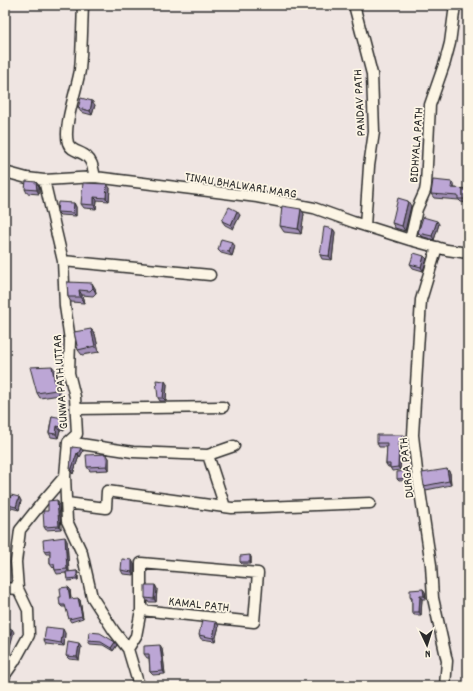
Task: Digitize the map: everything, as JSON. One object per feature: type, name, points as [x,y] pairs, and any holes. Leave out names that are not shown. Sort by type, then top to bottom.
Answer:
[{"type":"street","points":[[83,5],[80,72],[69,116],[67,137],[68,144],[72,149],[88,157],[92,164],[94,176]]},
{"type":"street","name":"PANDAV PATH","points":[[354,5],[372,74],[374,132],[369,166],[365,226]]},
{"type":"street","name":"BIDHYALA PATH","points":[[410,240],[417,209],[425,191],[430,105],[450,43],[455,5]]},
{"type":"street","name":"TINAU BHALWARI MARG","points":[[5,172],[26,178],[44,180],[94,176],[257,197],[314,208],[410,240],[468,253]]},
{"type":"street","name":"GUNWA PATH UTTAR","points":[[44,180],[63,261],[70,340],[70,374],[76,409],[77,434],[68,442],[66,476],[67,521],[82,553],[92,597],[128,649],[140,686]]},
{"type":"street","name":"DURGA PATH","points":[[437,247],[421,300],[413,435],[431,565],[433,598],[447,661],[445,686]]},
{"type":"street","points":[[63,261],[210,274]]},
{"type":"street","points":[[76,409],[223,407]]},
{"type":"street","points":[[68,442],[133,452],[208,455],[234,446]]},
{"type":"street","points":[[208,455],[225,507]]},
{"type":"street","points":[[5,675],[29,635],[28,610],[18,589],[16,562],[20,530],[66,476]]},
{"type":"street","points":[[67,503],[106,508],[107,491],[232,508],[370,503]]},
{"type":"street","name":"KAMAL PATH","points":[[141,563],[258,573],[254,622],[141,610],[141,563]]},
{"type":"street","points":[[5,588],[18,589]]},
{"type":"street","points":[[128,649],[136,636],[141,610]]},
{"type":"building","points":[[81,98],[92,101],[90,111],[78,108]]},
{"type":"building","points":[[433,180],[452,182],[451,188],[468,189],[468,199],[458,199],[458,196],[431,194]]},
{"type":"building","points":[[26,181],[36,182],[37,190],[25,189]]},
{"type":"building","points":[[83,183],[107,184],[106,198],[94,197],[94,205],[81,204]]},
{"type":"building","points":[[398,198],[408,201],[402,226],[392,223]]},
{"type":"building","points":[[58,202],[74,203],[73,213],[57,212]]},
{"type":"building","points":[[282,206],[301,209],[298,229],[280,226]]},
{"type":"building","points":[[229,207],[237,211],[231,225],[222,221]]},
{"type":"building","points":[[423,217],[437,221],[432,236],[418,233]]},
{"type":"building","points":[[324,227],[333,229],[329,256],[320,255]]},
{"type":"building","points":[[221,239],[232,242],[229,252],[218,250]]},
{"type":"building","points":[[414,253],[424,256],[421,267],[410,264]]},
{"type":"building","points":[[67,282],[92,283],[93,288],[90,291],[79,290],[80,297],[68,297]]},
{"type":"building","points":[[91,329],[95,346],[78,350],[74,332]]},
{"type":"building","points":[[52,366],[56,390],[37,393],[30,367]]},
{"type":"building","points":[[156,380],[165,381],[163,398],[158,398]]},
{"type":"building","points":[[52,416],[63,418],[61,427],[57,426],[56,434],[49,433]]},
{"type":"building","points":[[377,435],[404,435],[405,443],[399,443],[398,467],[390,468],[390,464],[386,464],[387,443],[377,443]]},
{"type":"building","points":[[72,447],[81,448],[78,454],[77,453],[70,471]]},
{"type":"building","points":[[106,454],[107,466],[87,467],[86,455]]},
{"type":"building","points":[[447,469],[449,481],[424,486],[422,473]]},
{"type":"building","points":[[408,471],[408,478],[397,479],[397,472]]},
{"type":"building","points":[[11,495],[19,497],[16,507],[8,505]]},
{"type":"building","points":[[57,500],[59,526],[44,527],[43,511],[48,511],[48,501]]},
{"type":"building","points":[[65,537],[67,569],[55,570],[54,564],[50,564],[50,550],[44,551],[43,540]]},
{"type":"building","points":[[250,555],[250,562],[240,562],[240,556]]},
{"type":"building","points":[[122,559],[132,560],[132,572],[121,570]]},
{"type":"building","points":[[77,571],[77,578],[67,579],[66,572]]},
{"type":"building","points":[[145,585],[155,585],[154,599],[145,598]]},
{"type":"building","points":[[68,587],[70,599],[78,598],[82,616],[69,619],[65,605],[60,605],[60,588]]},
{"type":"building","points":[[423,589],[424,596],[420,596],[419,612],[412,612],[412,597],[410,597],[410,590]]},
{"type":"building","points":[[202,620],[216,622],[213,638],[199,635]]},
{"type":"building","points":[[5,627],[12,629],[5,655]]},
{"type":"building","points":[[46,627],[63,629],[61,643],[44,640]]},
{"type":"building","points":[[89,632],[100,633],[115,642],[111,648],[101,642],[88,641]]},
{"type":"building","points":[[68,642],[79,644],[77,657],[66,656]]},
{"type":"building","points":[[160,645],[163,671],[150,672],[149,654],[144,654],[144,646]]},
{"type":"building","points":[[26,683],[31,686],[23,686]]}]
